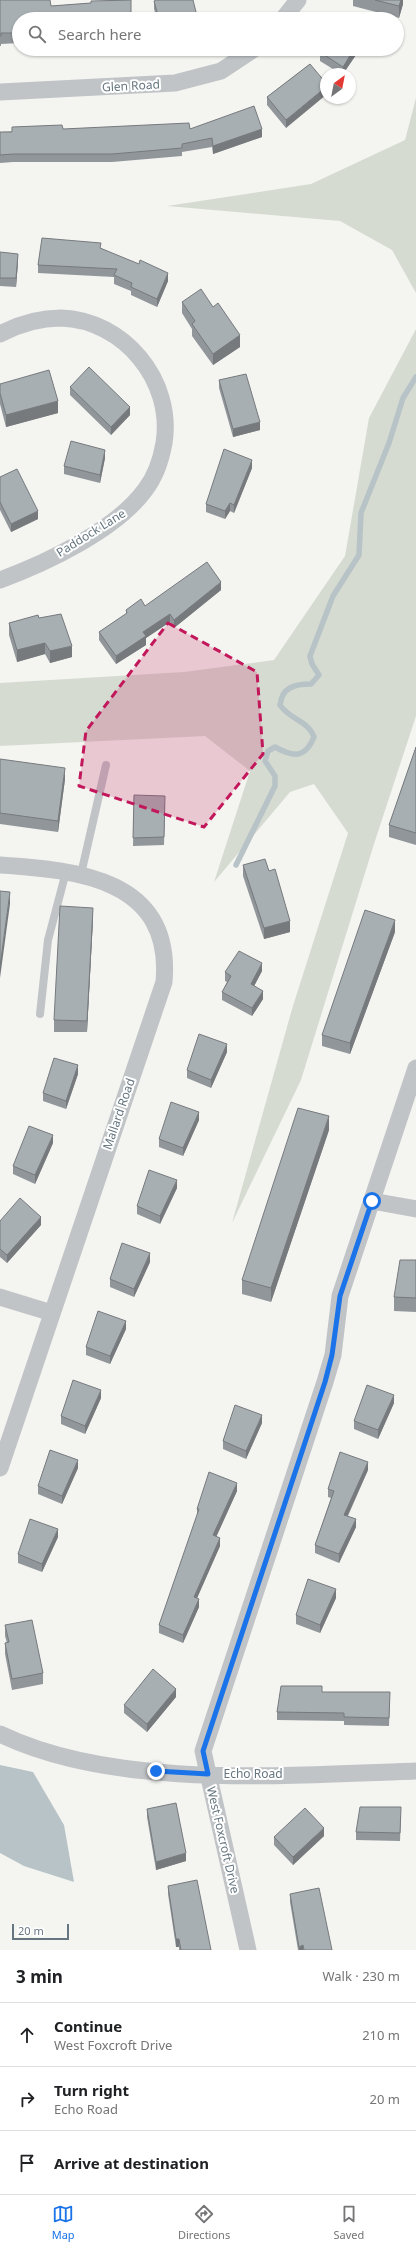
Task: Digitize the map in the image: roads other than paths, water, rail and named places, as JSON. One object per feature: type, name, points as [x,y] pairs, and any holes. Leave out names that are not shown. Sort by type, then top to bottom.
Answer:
[{"type":"street","points":[[289,12],[298,0]]},
{"type":"street","name":"Glen Road","points":[[0,92],[174,83],[200,78],[221,71],[244,56]]},
{"type":"street","name":"Paddock Lane","points":[[0,334],[14,327],[36,320],[60,318],[95,326],[116,336],[142,361],[152,376],[161,398],[165,433],[161,457],[155,474],[132,507],[120,518],[72,547],[0,580]]},
{"type":"street","name":"Mallard Road","points":[[0,866],[74,873],[99,879],[120,888],[137,900],[147,911],[157,927],[164,948],[165,967],[164,982],[0,1468]]},
{"type":"street","name":"West Foxcroft Drive","points":[[248,1950],[203,1751],[325,1382],[332,1355],[340,1296],[416,1068]]},
{"type":"street","points":[[372,1201],[416,1209]]},
{"type":"street","points":[[0,1297],[52,1313]]},
{"type":"street","name":"Echo Road","points":[[0,1734],[19,1743],[60,1756],[107,1766],[208,1774],[416,1771]]},
{"type":"lane","points":[[40,1014],[48,940],[74,873],[106,765]]},
{"type":"waterway","points":[[236,865],[275,786],[275,776],[265,761],[268,751],[275,747],[287,753],[298,754],[307,749],[314,737],[308,727],[284,710],[280,705],[281,699],[286,690],[295,686],[311,684],[319,675],[312,664],[310,656],[333,596],[359,555],[361,513],[389,443],[403,398],[416,377]]}]
